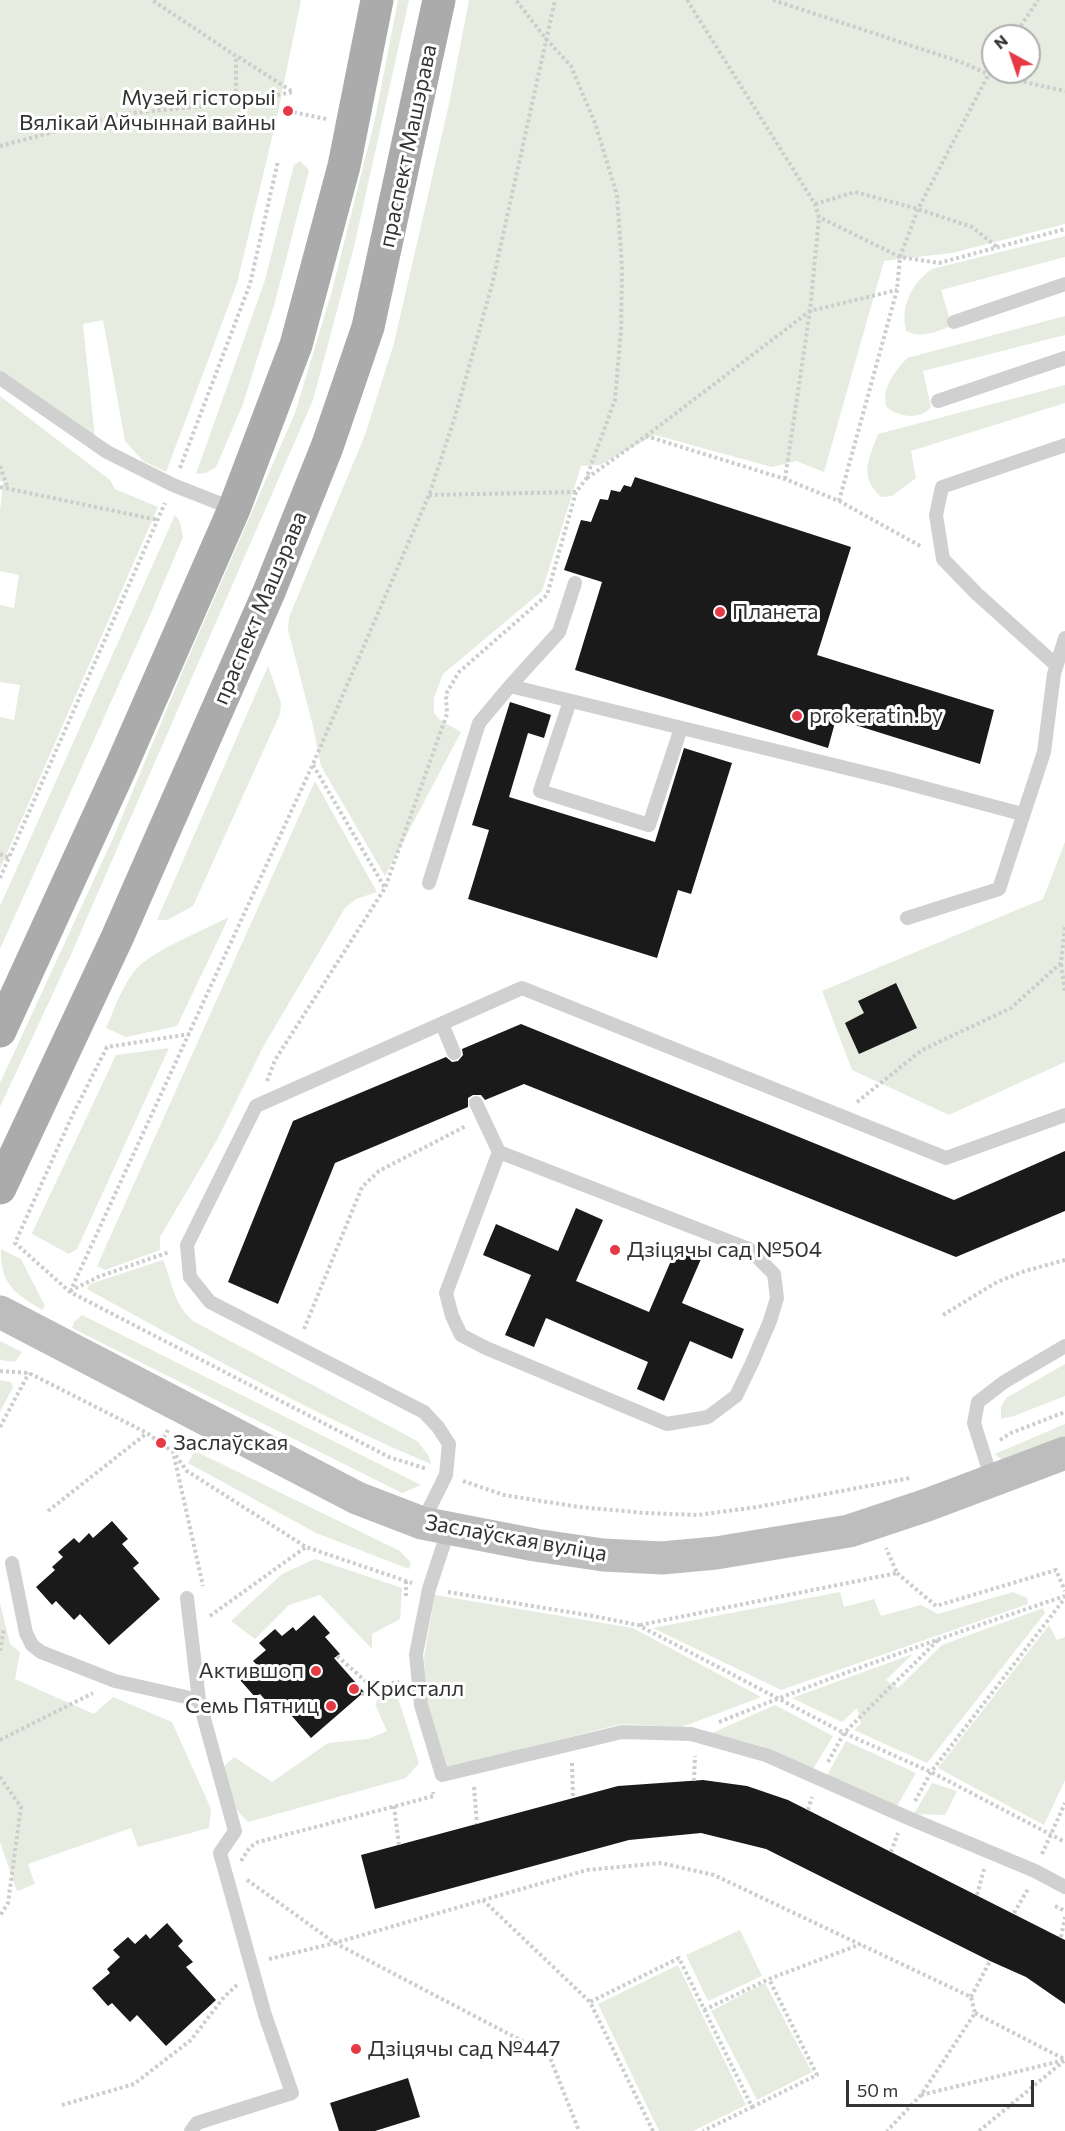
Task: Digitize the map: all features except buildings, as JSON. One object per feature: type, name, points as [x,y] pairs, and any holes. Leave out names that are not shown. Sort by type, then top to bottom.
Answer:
[{"type":"main road","points":[[0,1030],[8,995],[121,767],[234,509],[296,345],[344,166],[378,0]]},
{"type":"main road","name":"праспект Машэрава","points":[[0,1188],[122,928],[269,592],[327,447],[368,327],[439,0]]},
{"type":"main road","name":"Заслаўская вуліца","points":[[0,1312],[357,1498],[435,1525],[535,1545],[603,1555],[662,1558],[716,1553],[849,1531],[876,1523],[986,1466],[1065,1453]]},
{"type":"lane","points":[[954,322],[1065,284]]},
{"type":"lane","points":[[938,400],[1065,358]]},
{"type":"lane","points":[[0,378],[107,452],[173,485],[234,509]]},
{"type":"lane","points":[[1056,665],[977,594],[943,558],[936,515],[942,487],[1065,445]]},
{"type":"lane","points":[[429,883],[479,723],[559,632],[575,583]]},
{"type":"lane","points":[[907,918],[999,889],[1044,752],[1056,665],[1065,638]]},
{"type":"lane","points":[[510,686],[887,778],[1022,814]]},
{"type":"lane","points":[[570,701],[540,790],[649,825],[681,728]]},
{"type":"lane","points":[[1065,1115],[946,1158],[522,988],[256,1106],[187,1245],[190,1277],[210,1302],[424,1412],[438,1426],[450,1444],[435,1525],[429,1589],[416,1654],[421,1705],[442,1774],[622,1732],[691,1734],[766,1755],[816,1786],[903,1823],[1035,1871],[1065,1887]]},
{"type":"lane","points":[[442,1024],[454,1053]]},
{"type":"lane","points":[[476,1103],[499,1152],[749,1249],[774,1274],[777,1298],[770,1321],[736,1396],[708,1417],[668,1424],[486,1348],[461,1335],[452,1316],[446,1293],[499,1152]]},
{"type":"lane","points":[[986,1466],[974,1423],[978,1402],[1004,1382],[1065,1346]]},
{"type":"lane","points":[[12,1563],[26,1633],[32,1645],[41,1652],[115,1681],[199,1700]]},
{"type":"lane","points":[[187,1598],[199,1700],[235,1831],[220,1853],[265,2015],[292,2093],[197,2123],[192,2131]]},
{"type":"path","points":[[0,146],[122,114],[236,103],[293,92],[152,0]]},
{"type":"path","points":[[516,0],[546,39],[571,66],[595,123],[617,195],[622,267],[621,330],[615,400],[586,479]]},
{"type":"path","points":[[70,1292],[313,764],[429,495],[454,420],[492,285],[555,0]]},
{"type":"path","points":[[687,0],[815,204],[819,217],[810,311],[785,479]]},
{"type":"path","points":[[773,0],[961,62],[981,71]]},
{"type":"path","points":[[1022,24],[1038,0]]},
{"type":"path","points":[[236,56],[236,103]]},
{"type":"path","points":[[838,501],[897,290],[900,257],[918,209],[983,84]]},
{"type":"path","points":[[1033,84],[1065,91]]},
{"type":"path","points":[[288,111],[353,124]]},
{"type":"path","points":[[0,878],[173,485],[250,284],[278,161]]},
{"type":"path","points":[[815,204],[855,192],[972,227],[998,247]]},
{"type":"path","points":[[819,217],[900,257],[939,263],[1065,229]]},
{"type":"path","points":[[256,1106],[275,1060],[385,888],[447,714],[446,694],[459,672],[547,595],[576,492],[586,479],[810,311],[897,290]]},
{"type":"path","points":[[646,436],[785,479],[838,501],[943,558]]},
{"type":"path","points":[[0,466],[9,488]]},
{"type":"path","points":[[0,487],[158,520]]},
{"type":"path","points":[[429,495],[576,492]]},
{"type":"path","points":[[313,764],[385,888]]},
{"type":"path","points":[[0,854],[9,858]]},
{"type":"path","points":[[1065,927],[1061,963],[1065,991]]},
{"type":"path","points":[[840,1115],[922,1050],[1011,1008],[1061,963]]},
{"type":"path","points":[[189,1034],[107,1047],[72,1116],[15,1243],[70,1292],[389,1457],[504,1495],[579,1507],[698,1515],[757,1507],[919,1476]]},
{"type":"path","points":[[297,1346],[362,1186],[380,1171],[483,1118]]},
{"type":"path","points":[[70,1292],[98,1277],[161,1254]]},
{"type":"path","points":[[943,1315],[997,1282],[1025,1271],[1065,1260]]},
{"type":"path","points":[[0,1371],[30,1373],[147,1433],[173,1452],[187,1471],[306,1547],[429,1589],[593,1616],[638,1626],[844,1733],[931,1772],[1065,1842]]},
{"type":"path","points":[[0,1427],[30,1373]]},
{"type":"path","points":[[986,1466],[1011,1433],[1065,1412]]},
{"type":"path","points":[[48,1511],[147,1433]]},
{"type":"path","points":[[173,1452],[205,1592]]},
{"type":"path","points":[[876,1523],[897,1573],[936,1606],[1056,1570],[1065,1592]]},
{"type":"path","points":[[210,1616],[306,1547]]},
{"type":"path","points":[[638,1626],[897,1573]]},
{"type":"path","points":[[406,1581],[406,1605]]},
{"type":"path","points":[[691,1734],[779,1698],[940,1638],[1065,1597]]},
{"type":"path","points":[[891,1852],[903,1823],[931,1772],[1065,1597]]},
{"type":"path","points":[[187,1598],[210,1616]]},
{"type":"path","points":[[207,1604],[210,1616]]},
{"type":"path","points":[[808,1810],[816,1786],[844,1733],[940,1638]]},
{"type":"path","points":[[337,1656],[370,1685],[378,1686],[406,1681]]},
{"type":"path","points":[[0,1740],[115,1681]]},
{"type":"path","points":[[361,1694],[369,1693],[378,1686]]},
{"type":"path","points":[[684,1756],[696,1756],[694,1781]]},
{"type":"path","points":[[561,1766],[582,1760]]},
{"type":"path","points":[[572,1763],[573,1798]]},
{"type":"path","points":[[0,1777],[21,1806],[8,1903],[0,1916]]},
{"type":"path","points":[[464,1789],[485,1784]]},
{"type":"path","points":[[431,1786],[434,1796]]},
{"type":"path","points":[[474,1786],[477,1824]]},
{"type":"path","points":[[239,1865],[250,1847],[258,1842],[444,1793]]},
{"type":"path","points":[[1051,1834],[1065,1803]]},
{"type":"path","points":[[394,1806],[399,1845]]},
{"type":"path","points":[[62,2105],[134,2084],[191,2040],[224,1997],[263,1960],[336,1943],[587,1870],[661,1863],[714,1875],[971,1997]]},
{"type":"path","points":[[974,1864],[993,1874]]},
{"type":"path","points":[[977,1895],[984,1869]]},
{"type":"path","points":[[239,1874],[336,1943],[549,2055],[579,2131]]},
{"type":"path","points":[[1018,1887],[1036,1896]]},
{"type":"path","points":[[483,1900],[590,2002],[653,2131]]},
{"type":"path","points":[[1046,1901],[1065,1911]]},
{"type":"path","points":[[1061,1937],[1065,1917]]},
{"type":"path","points":[[704,2010],[769,1979],[862,1944]]},
{"type":"path","points":[[590,2002],[679,1958],[752,2107]]},
{"type":"path","points":[[887,2131],[921,2094],[975,2013],[971,1997],[990,1961]]},
{"type":"path","points":[[703,2131],[817,2075],[769,1979]]},
{"type":"path","points":[[975,2013],[1065,2060]]},
{"type":"path","points":[[921,2094],[1065,2060]]},
{"type":"path","points":[[979,2131],[1065,2060]]},
{"type":"shaded area","points":[[0,0],[301,0],[277,117],[237,283],[166,472],[143,461],[125,441],[103,320],[83,324],[95,438],[0,371]]},
{"type":"shaded area","points":[[398,0],[409,0],[354,247],[313,400],[69,959],[0,1107],[0,1083],[114,836],[186,663],[295,413],[332,291],[375,119]]},
{"type":"shaded area","points":[[469,0],[1065,0],[1065,224],[952,253],[884,261],[824,472],[796,461],[772,467],[655,435],[600,465],[581,466],[542,591],[443,674],[434,698],[434,713],[440,720],[461,732],[385,876],[321,766],[288,630],[289,617],[365,435],[394,343],[449,104]]},
{"type":"shaded area","points":[[300,161],[309,170],[275,302],[243,404],[216,467],[206,473],[196,474],[265,280],[294,165]]},
{"type":"shaded area","points":[[1065,236],[1065,257],[941,290],[952,326],[923,334],[906,331],[905,313],[909,296],[913,288],[932,269]]},
{"type":"shaded area","points":[[1065,316],[1065,335],[923,371],[931,407],[927,411],[909,416],[896,413],[886,406],[888,386],[907,358]]},
{"type":"shaded area","points":[[1065,385],[1065,403],[911,451],[916,478],[892,496],[881,497],[870,482],[869,460],[878,434]]},
{"type":"shaded area","points":[[0,396],[110,480],[115,489],[158,507],[0,869],[0,717],[14,720],[20,685],[0,682],[0,605],[14,608],[19,575],[0,571],[0,511],[3,482],[0,481]]},
{"type":"shaded area","points":[[175,515],[180,522],[183,537],[0,949],[0,906]]},
{"type":"shaded area","points":[[268,666],[281,703],[280,714],[193,906],[167,920],[157,920]]},
{"type":"shaded area","points":[[315,781],[377,892],[356,899],[345,908],[263,1047],[217,1140],[160,1237],[160,1250],[105,1270],[97,1266]]},
{"type":"shaded area","points":[[1065,842],[1065,1062],[949,1115],[852,1070],[822,991],[1043,899]]},
{"type":"shaded area","points":[[229,917],[177,1026],[126,1037],[106,1028],[124,987],[139,966],[170,946]]},
{"type":"shaded area","points":[[169,1048],[77,1249],[69,1254],[34,1235],[32,1233],[116,1055]]},
{"type":"shaded area","points":[[1,1249],[21,1259],[45,1306],[42,1310],[17,1293],[6,1280],[1,1261]]},
{"type":"shaded area","points":[[163,1260],[177,1299],[193,1321],[417,1441],[429,1456],[431,1464],[300,1403],[87,1289],[90,1284]]},
{"type":"shaded area","points":[[82,1315],[421,1485],[402,1493],[72,1328],[74,1322]]},
{"type":"shaded area","points":[[0,1341],[22,1352],[15,1362],[0,1360]]},
{"type":"shaded area","points":[[1065,1364],[1065,1396],[1001,1419],[1001,1407],[1006,1398]]},
{"type":"shaded area","points":[[0,1380],[11,1382],[13,1387],[0,1412]]},
{"type":"shaded area","points":[[1065,1424],[1065,1443],[1002,1460],[995,1454]]},
{"type":"shaded area","points":[[195,1451],[400,1551],[411,1563],[409,1569],[316,1533],[188,1463]]},
{"type":"shaded area","points":[[315,1559],[402,1588],[400,1619],[372,1634],[372,1649],[320,1595],[289,1605],[255,1639],[231,1621],[282,1574]]},
{"type":"shaded area","points":[[840,1592],[844,1607],[874,1599],[881,1616],[921,1605],[938,1614],[1013,1592],[1027,1598],[1028,1604],[781,1690],[653,1628]]},
{"type":"shaded area","points":[[435,1595],[633,1628],[761,1697],[682,1727],[621,1724],[446,1768],[427,1705],[424,1657]]},
{"type":"shaded area","points":[[0,1603],[10,1644],[20,1652],[15,1679],[94,1714],[113,1697],[172,1722],[211,1809],[209,1828],[138,1847],[131,1828],[28,1864],[35,1884],[17,1891],[0,1842]]},
{"type":"shaded area","points":[[1043,1608],[1045,1613],[927,1763],[854,1730],[861,1723],[857,1708],[842,1722],[792,1698],[913,1654],[886,1680],[898,1688],[942,1645]]},
{"type":"shaded area","points":[[1049,1625],[1057,1640],[1065,1637],[1065,1780],[1044,1825],[938,1768]]},
{"type":"shaded area","points":[[383,1691],[397,1695],[419,1763],[406,1778],[248,1822],[234,1807],[223,1767],[234,1757],[272,1782],[328,1743],[368,1739],[387,1731],[375,1704]]},
{"type":"shaded area","points":[[775,1705],[833,1736],[813,1769],[762,1746],[712,1733]]},
{"type":"shaded area","points":[[846,1741],[916,1773],[896,1808],[826,1777]]},
{"type":"shaded area","points":[[932,1783],[957,1791],[945,1815],[914,1814]]},
{"type":"shaded area","points":[[740,1930],[762,1976],[708,2001],[686,1955]]},
{"type":"shaded area","points":[[678,1965],[746,2105],[693,2131],[659,2131],[598,2004]]},
{"type":"shaded area","points":[[765,1983],[812,2072],[757,2100],[711,2011]]},
{"type":"place","name":"Музей гісторыі Вялікай Айчыннай вайны","points":[[288,111]]},
{"type":"place","name":"Планета","points":[[720,612]]},
{"type":"place","name":"prokeratin.by","points":[[797,716]]},
{"type":"place","name":"Дзіцячы сад №504","points":[[615,1250]]},
{"type":"place","name":"Заслаўская","points":[[161,1443]]},
{"type":"place","name":"Актившоп","points":[[316,1671]]},
{"type":"place","name":"Кристалл","points":[[354,1689]]},
{"type":"place","name":"Семь Пятниц","points":[[331,1706]]},
{"type":"place","name":"Дзіцячы сад №447","points":[[356,2049]]}]
